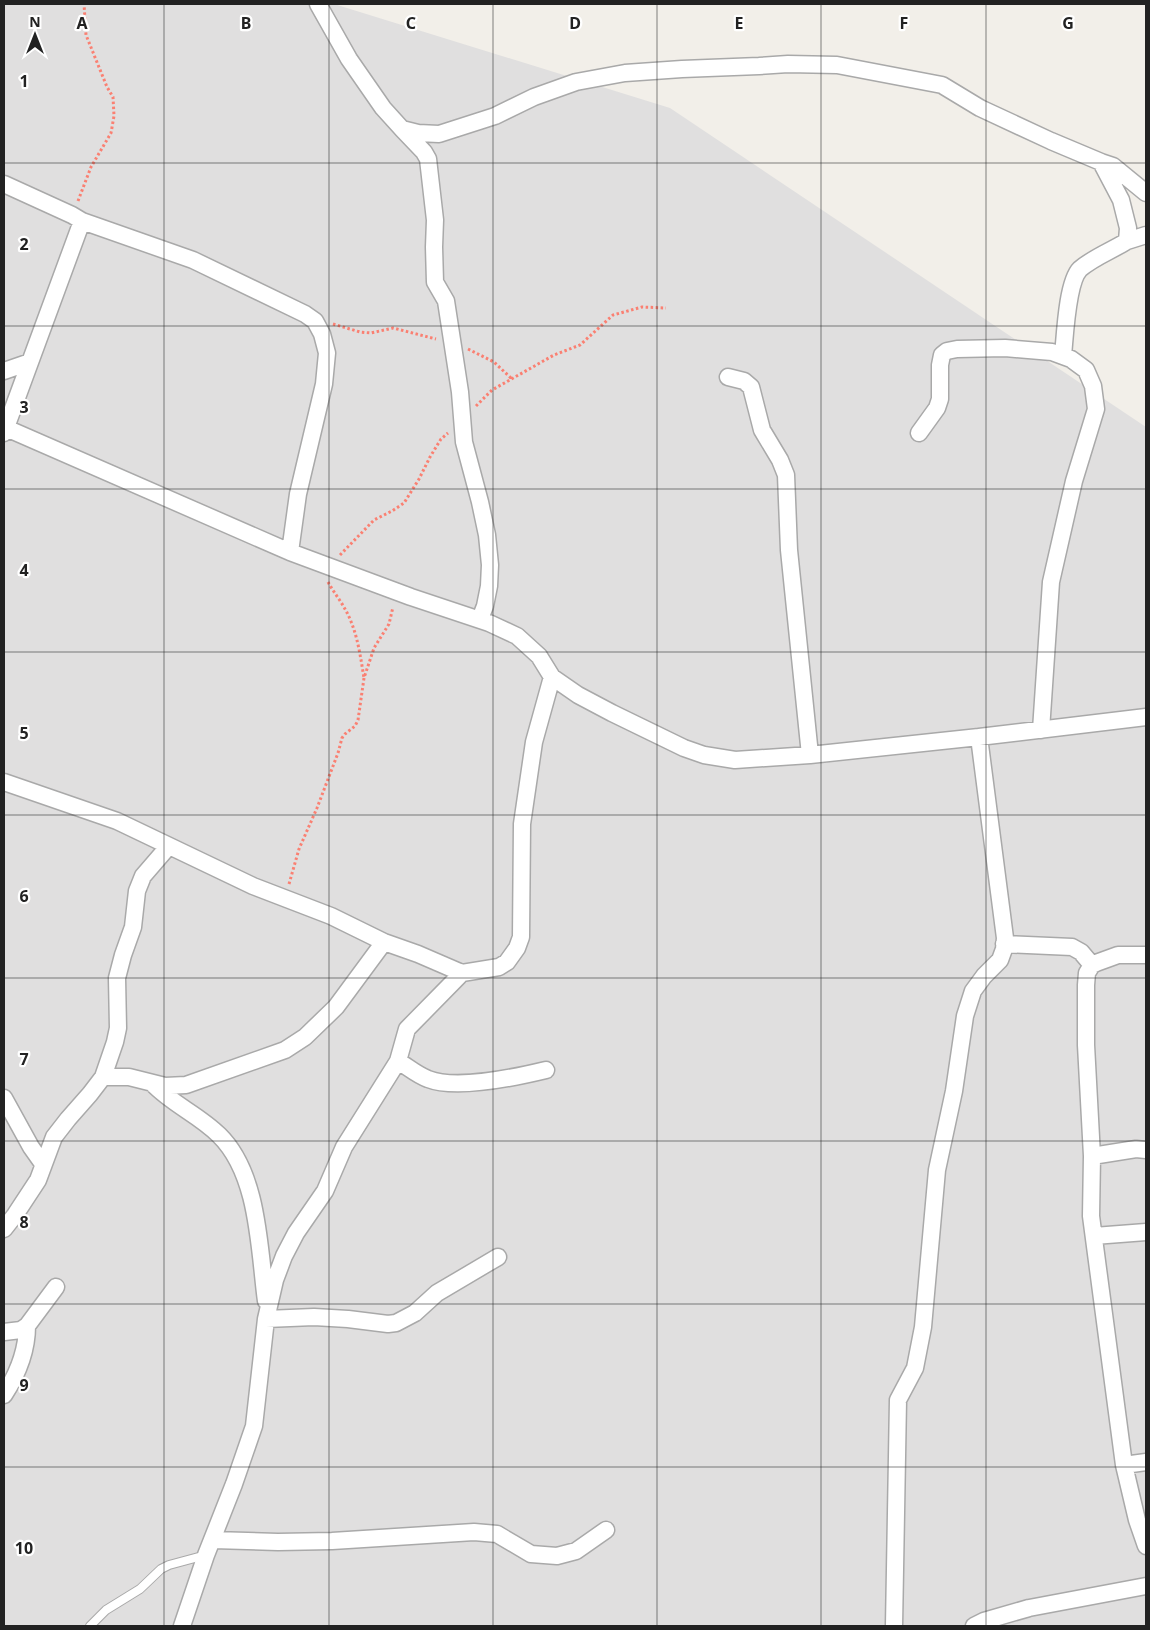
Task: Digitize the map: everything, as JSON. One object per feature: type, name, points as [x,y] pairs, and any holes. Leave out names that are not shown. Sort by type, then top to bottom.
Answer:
[{"type":"street","points":[[318,4],[349,59],[383,108],[424,152],[428,160],[435,220],[435,282],[446,302],[460,392],[464,442],[487,535],[490,565],[489,586],[480,619]]},
{"type":"street","points":[[402,129],[418,133],[439,134],[495,116],[534,97],[576,82],[625,73],[788,64],[837,65],[942,85],[980,108],[1051,141],[1113,166],[1146,193]]},
{"type":"street","points":[[1100,162],[1121,200],[1128,228],[1127,241]]},
{"type":"street","points":[[4,184],[77,218],[193,260],[305,314],[315,321],[322,334],[327,352],[324,384],[298,494],[290,552]]},
{"type":"street","points":[[77,218],[30,362],[5,424],[290,552],[397,592],[480,619],[517,636],[539,656],[552,677],[578,695],[684,748],[704,755],[734,760],[810,755],[1146,717]]},
{"type":"street","points":[[1063,356],[1072,284],[1078,271],[1098,256],[1127,241],[1146,235]]},
{"type":"street","points":[[919,433],[938,408],[940,399],[940,365],[942,356],[948,351],[957,349],[1006,348],[1052,352],[1071,359],[1086,370],[1093,386],[1096,409],[1074,481],[1051,582],[1041,730]]},
{"type":"street","points":[[4,372],[30,362]]},
{"type":"street","points":[[728,376],[744,381],[751,387],[762,430],[780,460],[786,475],[789,550],[810,755]]},
{"type":"street","points":[[4,782],[117,821],[253,886],[332,916],[384,942],[462,973],[499,966],[507,962],[517,948],[520,937],[522,824],[534,742],[552,677]]},
{"type":"street","points":[[894,1626],[898,1400],[915,1368],[920,1352],[937,1170],[954,1091],[965,1016],[973,991],[984,976],[1000,960],[1005,938],[979,737]]},
{"type":"street","points":[[4,1228],[38,1180],[54,1138],[102,1077],[118,1028],[117,978],[133,927],[137,891],[144,876],[168,847]]},
{"type":"street","points":[[102,1077],[128,1077],[153,1084],[186,1085],[285,1050],[306,1037],[336,1007],[384,942]]},
{"type":"street","points":[[1004,944],[1072,947],[1081,952],[1092,965]]},
{"type":"street","points":[[1146,955],[1118,955],[1092,965],[1087,973],[1086,985],[1086,1045],[1092,1156],[1091,1216],[1124,1465],[1137,1520],[1146,1546]]},
{"type":"street","points":[[182,1626],[254,1426],[267,1316],[274,1280],[296,1233],[325,1191],[344,1148],[398,1061],[407,1030],[462,973]]},
{"type":"street","points":[[398,1061],[429,1080],[450,1084],[524,1075],[546,1070]]},
{"type":"street","points":[[153,1084],[163,1094],[195,1114],[221,1137],[238,1162],[251,1196],[267,1316]]},
{"type":"street","points":[[4,1098],[31,1147],[44,1164]]},
{"type":"street","points":[[1092,1156],[1136,1149],[1146,1150]]},
{"type":"street","points":[[1094,1236],[1146,1232]]},
{"type":"street","points":[[267,1316],[396,1323],[415,1313],[437,1293],[498,1257]]},
{"type":"street","points":[[4,1332],[21,1330],[27,1326],[56,1287]]},
{"type":"street","points":[[4,1395],[9,1388],[24,1350],[27,1339],[27,1326]]},
{"type":"street","points":[[1124,1465],[1146,1462]]},
{"type":"street","points":[[209,1548],[278,1542],[332,1541],[474,1532],[497,1534],[531,1554],[557,1556],[576,1551],[606,1530]]},
{"type":"street","points":[[974,1626],[984,1620],[1029,1608],[1146,1586]]},
{"type":"lane","points":[[90,1626],[106,1610],[140,1590],[161,1570],[209,1548]]},
{"type":"path","points":[[77,218],[91,167],[111,133],[114,116],[112,97],[86,35],[84,4]]},
{"type":"path","points":[[329,566],[374,520],[404,503],[442,439],[492,390],[554,355],[580,345],[613,315],[642,307],[666,308]]},
{"type":"path","points":[[315,321],[342,325],[360,332],[371,333],[393,328],[453,344],[469,349],[494,362],[512,379]]},
{"type":"path","points":[[313,561],[345,607],[360,648],[364,678]]},
{"type":"path","points":[[285,899],[299,848],[327,782],[342,738],[355,726],[358,720],[364,678],[374,648],[389,624],[397,592]]},
{"type":"shaded area","points":[[4,4],[334,4],[670,108],[1146,427],[1146,1626],[4,1626]]}]
